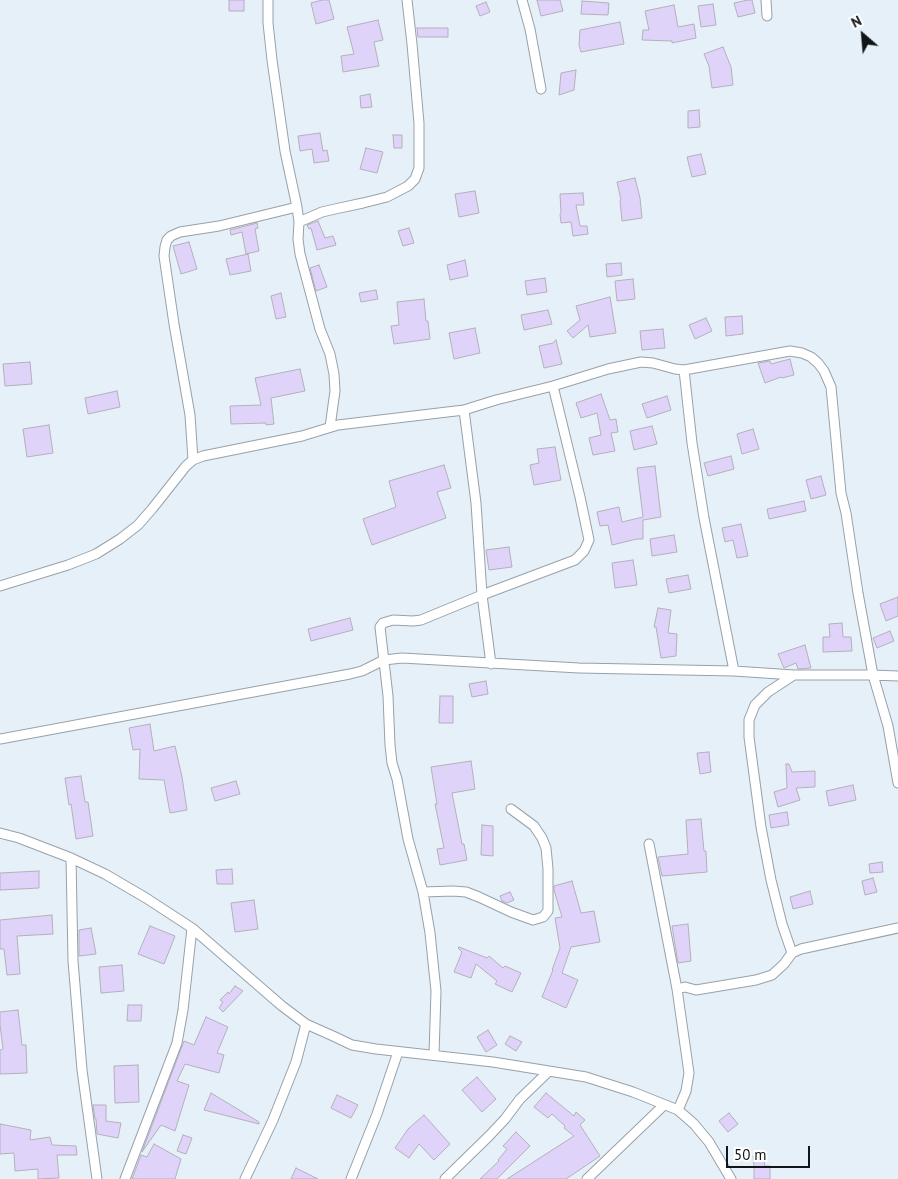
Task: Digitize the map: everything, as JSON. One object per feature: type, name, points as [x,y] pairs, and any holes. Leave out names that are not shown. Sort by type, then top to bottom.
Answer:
[{"type":"street","points":[[268,0],[268,23],[281,128],[297,207],[300,254],[320,329],[330,354],[334,374],[335,391],[330,427]]},
{"type":"street","points":[[299,222],[335,208],[387,197],[408,186],[415,179],[418,168],[419,123],[406,0]]},
{"type":"street","points":[[522,0],[530,30],[541,89]]},
{"type":"street","points":[[766,0],[767,16]]},
{"type":"street","points":[[194,460],[190,415],[164,256],[167,240],[180,232],[219,226],[297,207]]},
{"type":"street","points":[[0,586],[68,566],[96,554],[138,525],[186,466],[194,460],[213,453],[302,436],[338,425],[464,410],[554,386],[608,369],[641,362],[653,362],[684,370],[790,350],[811,357],[824,370],[831,387],[841,493],[873,675],[888,726],[898,783]]},
{"type":"street","points":[[684,370],[692,443],[704,518],[734,671]]},
{"type":"street","points":[[434,1055],[436,991],[430,933],[423,892],[408,839],[392,763],[388,696],[380,627],[383,623],[393,620],[421,620],[575,560],[584,551],[589,540],[554,386]]},
{"type":"street","points":[[464,410],[476,503],[482,595],[491,664]]},
{"type":"street","points":[[0,739],[350,674],[384,660],[402,658],[579,668],[734,671],[794,675],[898,676]]},
{"type":"street","points":[[792,953],[782,924],[771,880],[763,836],[749,720],[755,705],[768,692],[794,675]]},
{"type":"street","points":[[423,892],[466,892],[533,920],[543,917],[548,910],[546,848],[534,826],[511,809]]},
{"type":"street","points":[[0,833],[19,838],[72,858],[114,878],[192,928],[282,1006],[306,1024],[352,1045],[493,1062],[586,1077],[633,1092],[678,1110],[694,1124],[709,1142],[731,1179]]},
{"type":"street","points":[[649,844],[677,989],[689,1073],[686,1091],[678,1110]]},
{"type":"street","points":[[72,858],[73,961],[82,1070],[97,1179]]},
{"type":"street","points":[[126,1179],[177,1044],[183,1010],[192,928]]},
{"type":"street","points":[[677,989],[685,987],[696,990],[756,980],[772,974],[784,964],[792,953],[801,949],[898,928]]},
{"type":"street","points":[[245,1179],[273,1120],[296,1062],[306,1024]]},
{"type":"street","points":[[351,1179],[377,1114],[398,1052]]},
{"type":"street","points":[[445,1179],[489,1136],[520,1099],[549,1071]]},
{"type":"street","points":[[587,1179],[664,1105]]},
{"type":"building","points":[[229,0],[244,0],[244,11],[229,11]]},
{"type":"building","points":[[329,0],[334,19],[316,24],[311,3]]},
{"type":"building","points":[[537,0],[560,0],[563,11],[541,16]]},
{"type":"building","points":[[752,0],[755,13],[738,17],[734,3]]},
{"type":"building","points":[[582,1],[609,3],[608,15],[581,14]]},
{"type":"building","points":[[486,2],[490,12],[480,16],[476,6]]},
{"type":"building","points":[[713,4],[716,25],[701,27],[698,6]]},
{"type":"building","points":[[674,5],[678,27],[694,24],[696,38],[672,43],[672,41],[642,40],[643,30],[649,30],[645,11]]},
{"type":"building","points":[[378,20],[383,40],[374,42],[379,66],[343,72],[341,56],[354,54],[347,27]]},
{"type":"building","points":[[620,22],[624,44],[581,52],[579,45],[580,30]]},
{"type":"building","points":[[417,28],[448,28],[448,37],[418,37]]},
{"type":"building","points":[[723,47],[731,67],[733,85],[712,88],[709,66],[704,54]]},
{"type":"building","points":[[576,70],[574,90],[559,95],[561,73]]},
{"type":"building","points":[[370,94],[372,107],[361,108],[360,96]]},
{"type":"building","points":[[699,110],[700,127],[688,128],[688,111]]},
{"type":"building","points":[[320,133],[323,151],[327,150],[329,161],[314,163],[312,149],[300,151],[298,136]]},
{"type":"building","points":[[393,135],[402,135],[402,148],[394,148]]},
{"type":"building","points":[[366,148],[383,152],[377,173],[360,169]]},
{"type":"building","points":[[701,154],[706,174],[692,177],[687,157]]},
{"type":"building","points":[[635,178],[642,218],[622,221],[621,200],[617,182]]},
{"type":"building","points":[[475,191],[479,213],[459,217],[455,194]]},
{"type":"building","points":[[583,193],[584,205],[576,205],[580,226],[587,226],[588,234],[573,236],[571,222],[561,223],[560,194]]},
{"type":"building","points":[[318,221],[325,238],[333,236],[336,245],[317,250],[311,228],[309,229],[307,225]]},
{"type":"building","points":[[257,223],[258,228],[255,229],[259,251],[246,254],[242,232],[231,235],[230,230]]},
{"type":"building","points":[[409,228],[414,243],[403,246],[398,231]]},
{"type":"building","points":[[189,242],[197,269],[181,274],[173,246]]},
{"type":"building","points":[[248,254],[251,271],[230,275],[226,259]]},
{"type":"building","points":[[465,260],[468,276],[450,280],[447,265]]},
{"type":"building","points":[[621,263],[622,275],[607,277],[606,264]]},
{"type":"building","points":[[319,265],[327,287],[316,291],[310,268]]},
{"type":"building","points":[[545,278],[547,292],[527,295],[525,281]]},
{"type":"building","points":[[633,279],[635,299],[617,301],[615,281]]},
{"type":"building","points":[[376,290],[378,299],[361,302],[359,293]]},
{"type":"building","points":[[281,293],[286,317],[276,319],[271,296]]},
{"type":"building","points":[[610,297],[616,333],[590,337],[588,325],[573,338],[567,331],[580,320],[576,306]]},
{"type":"building","points":[[424,299],[430,339],[394,344],[391,326],[399,325],[397,302]]},
{"type":"building","points":[[548,310],[552,324],[524,330],[521,315]]},
{"type":"building","points":[[742,316],[743,334],[726,336],[725,317]]},
{"type":"building","points":[[706,318],[712,331],[695,339],[689,325]]},
{"type":"building","points":[[475,328],[480,353],[454,359],[449,333]]},
{"type":"building","points":[[663,329],[665,348],[642,350],[640,331]]},
{"type":"building","points":[[556,340],[562,364],[544,368],[539,346],[553,343]]},
{"type":"building","points":[[790,359],[794,375],[781,377],[765,383],[758,363],[770,361],[771,364]]},
{"type":"building","points":[[30,362],[32,384],[5,386],[3,364]]},
{"type":"building","points":[[300,369],[305,391],[271,398],[274,424],[231,424],[230,406],[261,405],[255,378]]},
{"type":"building","points":[[117,391],[120,407],[88,414],[85,398]]},
{"type":"building","points":[[601,394],[610,420],[616,419],[618,432],[611,433],[615,451],[593,455],[589,438],[601,435],[597,413],[581,418],[576,403]]},
{"type":"building","points":[[667,396],[671,410],[647,418],[642,404]]},
{"type":"building","points":[[49,425],[53,453],[27,457],[23,429]]},
{"type":"building","points":[[652,426],[657,444],[634,450],[630,431]]},
{"type":"building","points":[[753,429],[759,449],[742,454],[737,434]]},
{"type":"building","points":[[555,447],[561,480],[534,485],[530,465],[539,463],[537,449]]},
{"type":"building","points":[[731,456],[734,469],[708,476],[704,463]]},
{"type":"building","points":[[444,465],[451,488],[437,492],[446,518],[372,545],[363,519],[396,507],[389,481]]},
{"type":"building","points":[[655,466],[661,517],[643,520],[643,539],[612,545],[608,525],[600,526],[597,512],[619,507],[622,522],[643,517],[637,468]]},
{"type":"building","points":[[821,476],[826,495],[811,499],[806,480]]},
{"type":"building","points":[[804,501],[806,511],[769,519],[767,509]]},
{"type":"building","points":[[741,524],[748,556],[737,558],[733,540],[725,542],[722,528]]},
{"type":"building","points":[[674,535],[677,552],[652,556],[650,539]]},
{"type":"building","points":[[509,547],[512,567],[489,570],[486,550]]},
{"type":"building","points":[[633,560],[637,585],[615,588],[612,563]]},
{"type":"building","points":[[688,575],[691,589],[669,593],[666,579]]},
{"type":"building","points":[[898,597],[898,616],[886,621],[880,604]]},
{"type":"building","points":[[658,608],[671,610],[668,633],[677,634],[676,656],[661,658],[656,627],[654,627]]},
{"type":"building","points":[[350,618],[353,630],[311,641],[308,629]]},
{"type":"building","points":[[842,623],[843,637],[851,637],[852,651],[823,652],[823,637],[830,637],[829,624]]},
{"type":"building","points":[[890,631],[894,641],[877,648],[873,638]]},
{"type":"building","points":[[805,645],[811,668],[798,669],[796,663],[784,668],[778,654]]},
{"type":"building","points":[[486,681],[488,694],[472,697],[469,684]]},
{"type":"building","points":[[440,696],[453,696],[453,723],[439,723]]},
{"type":"building","points":[[150,724],[154,751],[175,746],[187,810],[170,813],[164,780],[139,779],[140,749],[133,750],[129,728]]},
{"type":"building","points":[[709,752],[711,772],[700,774],[697,753]]},
{"type":"building","points":[[471,761],[475,789],[452,793],[467,860],[440,865],[437,849],[444,848],[435,804],[437,804],[431,767]]},
{"type":"building","points":[[786,764],[789,764],[792,772],[815,771],[815,787],[796,788],[800,800],[778,807],[774,792],[787,788]]},
{"type":"building","points":[[81,776],[85,802],[88,802],[93,836],[76,839],[65,778]]},
{"type":"building","points":[[236,781],[240,794],[215,801],[211,788]]},
{"type":"building","points":[[853,785],[856,800],[829,806],[826,791]]},
{"type":"building","points":[[787,812],[789,825],[771,828],[769,815]]},
{"type":"building","points":[[701,819],[707,872],[662,876],[658,857],[688,854],[686,820]]},
{"type":"building","points":[[482,825],[493,826],[493,856],[481,855]]},
{"type":"building","points":[[882,862],[883,872],[870,873],[869,864]]},
{"type":"building","points":[[232,869],[233,884],[217,884],[216,870]]},
{"type":"building","points":[[39,871],[39,888],[0,890],[0,873]]},
{"type":"building","points":[[873,878],[877,892],[865,895],[862,881]]},
{"type":"building","points":[[572,881],[581,913],[594,911],[600,942],[571,947],[562,973],[578,980],[566,1008],[542,997],[560,948],[555,918],[562,917],[554,886]]},
{"type":"building","points":[[810,891],[813,904],[793,909],[790,897]]},
{"type":"building","points":[[510,892],[514,900],[507,903],[502,901],[500,896]]},
{"type":"building","points":[[254,900],[258,929],[235,932],[231,903]]},
{"type":"building","points":[[52,915],[53,934],[17,936],[20,974],[7,975],[4,949],[0,949],[0,920]]},
{"type":"building","points":[[688,924],[691,961],[678,963],[672,926]]},
{"type":"building","points":[[150,926],[175,936],[164,964],[138,954]]},
{"type":"building","points":[[91,928],[96,954],[79,956],[79,930]]},
{"type":"building","points":[[459,947],[487,958],[489,956],[503,968],[505,966],[521,973],[512,992],[495,984],[497,981],[476,964],[471,978],[454,972],[462,952]]},
{"type":"building","points":[[122,965],[124,991],[101,993],[99,967]]},
{"type":"building","points":[[235,986],[243,991],[223,1012],[219,1008],[223,1002],[220,1000],[228,992],[229,994]]},
{"type":"building","points":[[128,1005],[142,1005],[141,1021],[127,1021]]},
{"type":"building","points":[[18,1010],[22,1045],[26,1045],[27,1073],[0,1074],[0,1050],[3,1049],[0,1012]]},
{"type":"building","points":[[206,1017],[228,1027],[217,1053],[224,1055],[219,1073],[185,1064],[177,1081],[189,1085],[175,1131],[161,1125],[142,1152],[184,1041],[194,1045]]},
{"type":"building","points":[[488,1030],[497,1045],[486,1052],[477,1037]]},
{"type":"building","points":[[510,1036],[522,1042],[516,1051],[505,1044]]},
{"type":"building","points":[[138,1065],[139,1102],[115,1103],[114,1066]]},
{"type":"building","points":[[477,1077],[496,1099],[482,1112],[462,1090]]},
{"type":"building","points":[[211,1093],[259,1122],[259,1124],[204,1110]]},
{"type":"building","points":[[546,1093],[574,1116],[576,1112],[585,1120],[580,1125],[600,1156],[566,1179],[507,1179],[574,1136],[552,1114],[548,1118],[534,1107]]},
{"type":"building","points":[[337,1095],[358,1105],[351,1118],[331,1108]]},
{"type":"building","points":[[93,1105],[106,1105],[106,1121],[121,1123],[118,1138],[97,1134]]},
{"type":"building","points":[[729,1113],[738,1124],[728,1132],[719,1121]]},
{"type":"building","points":[[424,1115],[450,1144],[434,1160],[419,1144],[409,1158],[395,1148],[408,1129]]},
{"type":"building","points":[[0,1124],[31,1130],[30,1140],[50,1137],[52,1145],[76,1146],[77,1155],[57,1155],[59,1178],[38,1179],[38,1169],[15,1171],[14,1153],[0,1154]]},
{"type":"building","points":[[516,1132],[530,1146],[497,1179],[480,1179],[499,1161],[507,1149],[503,1146]]},
{"type":"building","points":[[183,1135],[192,1138],[186,1154],[177,1151]]},
{"type":"building","points":[[154,1144],[181,1159],[175,1179],[132,1179],[141,1155],[147,1157]]},
{"type":"building","points":[[763,1154],[765,1166],[770,1166],[770,1179],[754,1179],[753,1156]]},
{"type":"building","points":[[296,1168],[318,1179],[291,1179]]}]
